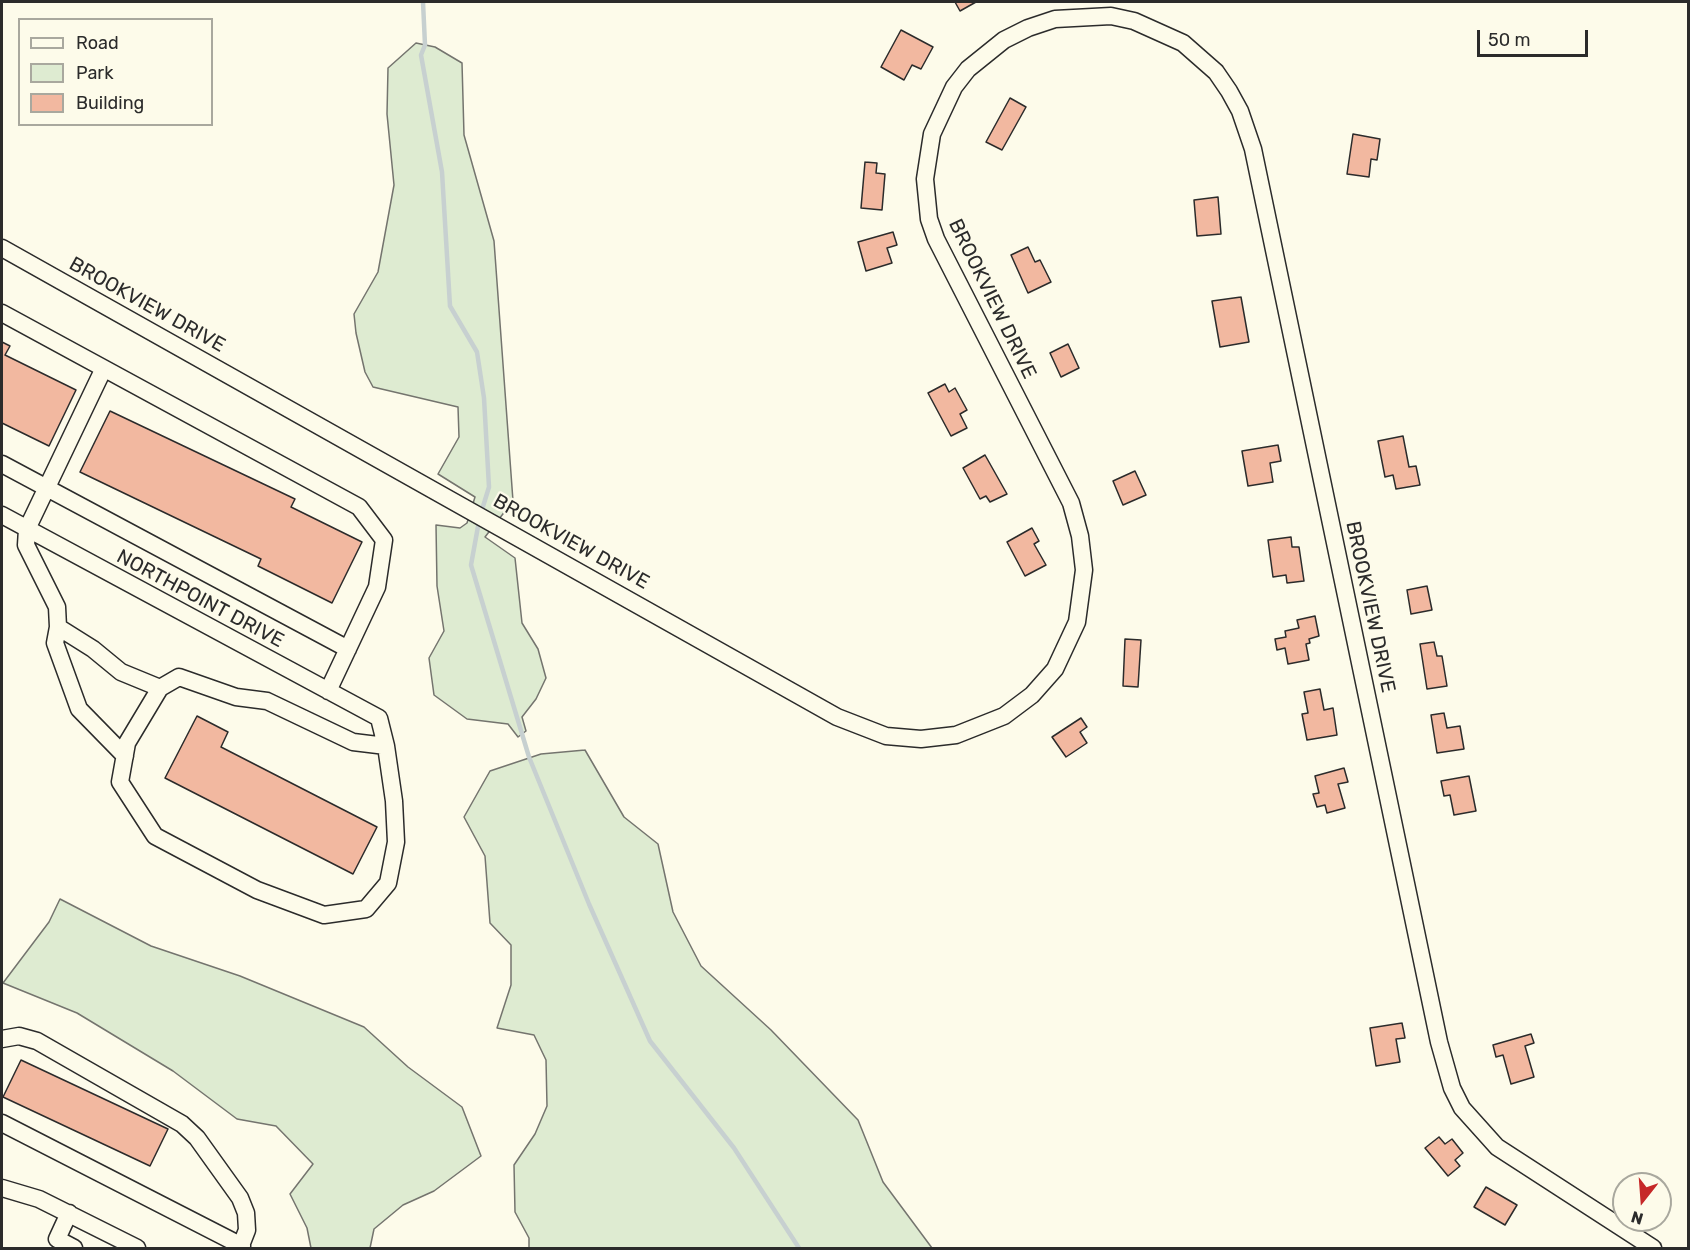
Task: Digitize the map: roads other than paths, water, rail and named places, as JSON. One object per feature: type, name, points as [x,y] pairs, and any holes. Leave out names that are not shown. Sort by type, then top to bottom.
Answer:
[{"type":"street","name":"BROOKVIEW DRIVE","points":[[2,248],[837,717],[869,731],[921,739],[956,735],[989,724],[1018,706],[1055,669],[1077,622],[1084,588],[1080,536],[1071,503],[936,239],[929,219],[925,179],[932,134],[954,87],[968,69],[997,44],[1028,28],[1055,19],[1111,16],[1143,24],[1183,43],[1216,72],[1229,91],[1240,111],[1253,149],[1439,1042],[1452,1088],[1462,1108],[1497,1147],[1653,1248]]},
{"type":"street","points":[[2,313],[359,507],[384,540],[377,587],[328,692]]},
{"type":"street","points":[[104,370],[27,529],[26,545],[57,607],[58,627],[55,643],[80,709],[124,756]]},
{"type":"street","points":[[2,464],[348,649]]},
{"type":"street","name":"NORTHPOINT DRIVE","points":[[2,515],[379,718],[386,746]]},
{"type":"street","points":[[58,627],[93,649],[121,672],[160,688]]},
{"type":"street","points":[[179,677],[236,697],[267,701],[353,742],[386,746],[394,801],[396,842],[388,883],[366,909],[324,915],[257,890],[155,836],[120,782],[127,743],[160,688],[179,677]]},
{"type":"street","points":[[2,1039],[19,1036],[37,1041],[182,1124],[197,1138],[240,1198],[246,1213],[247,1230],[241,1247],[2,1123]]},
{"type":"street","points":[[2,1188],[39,1199],[137,1248]]},
{"type":"street","points":[[69,1213],[57,1239],[74,1248]]},
{"type":"waterway","points":[[423,2],[425,45],[421,55],[442,172],[450,306],[477,352],[484,398],[489,487],[481,513]]},
{"type":"waterway","points":[[479,521],[471,565],[529,757],[589,904],[650,1041],[734,1148],[799,1248]]}]
